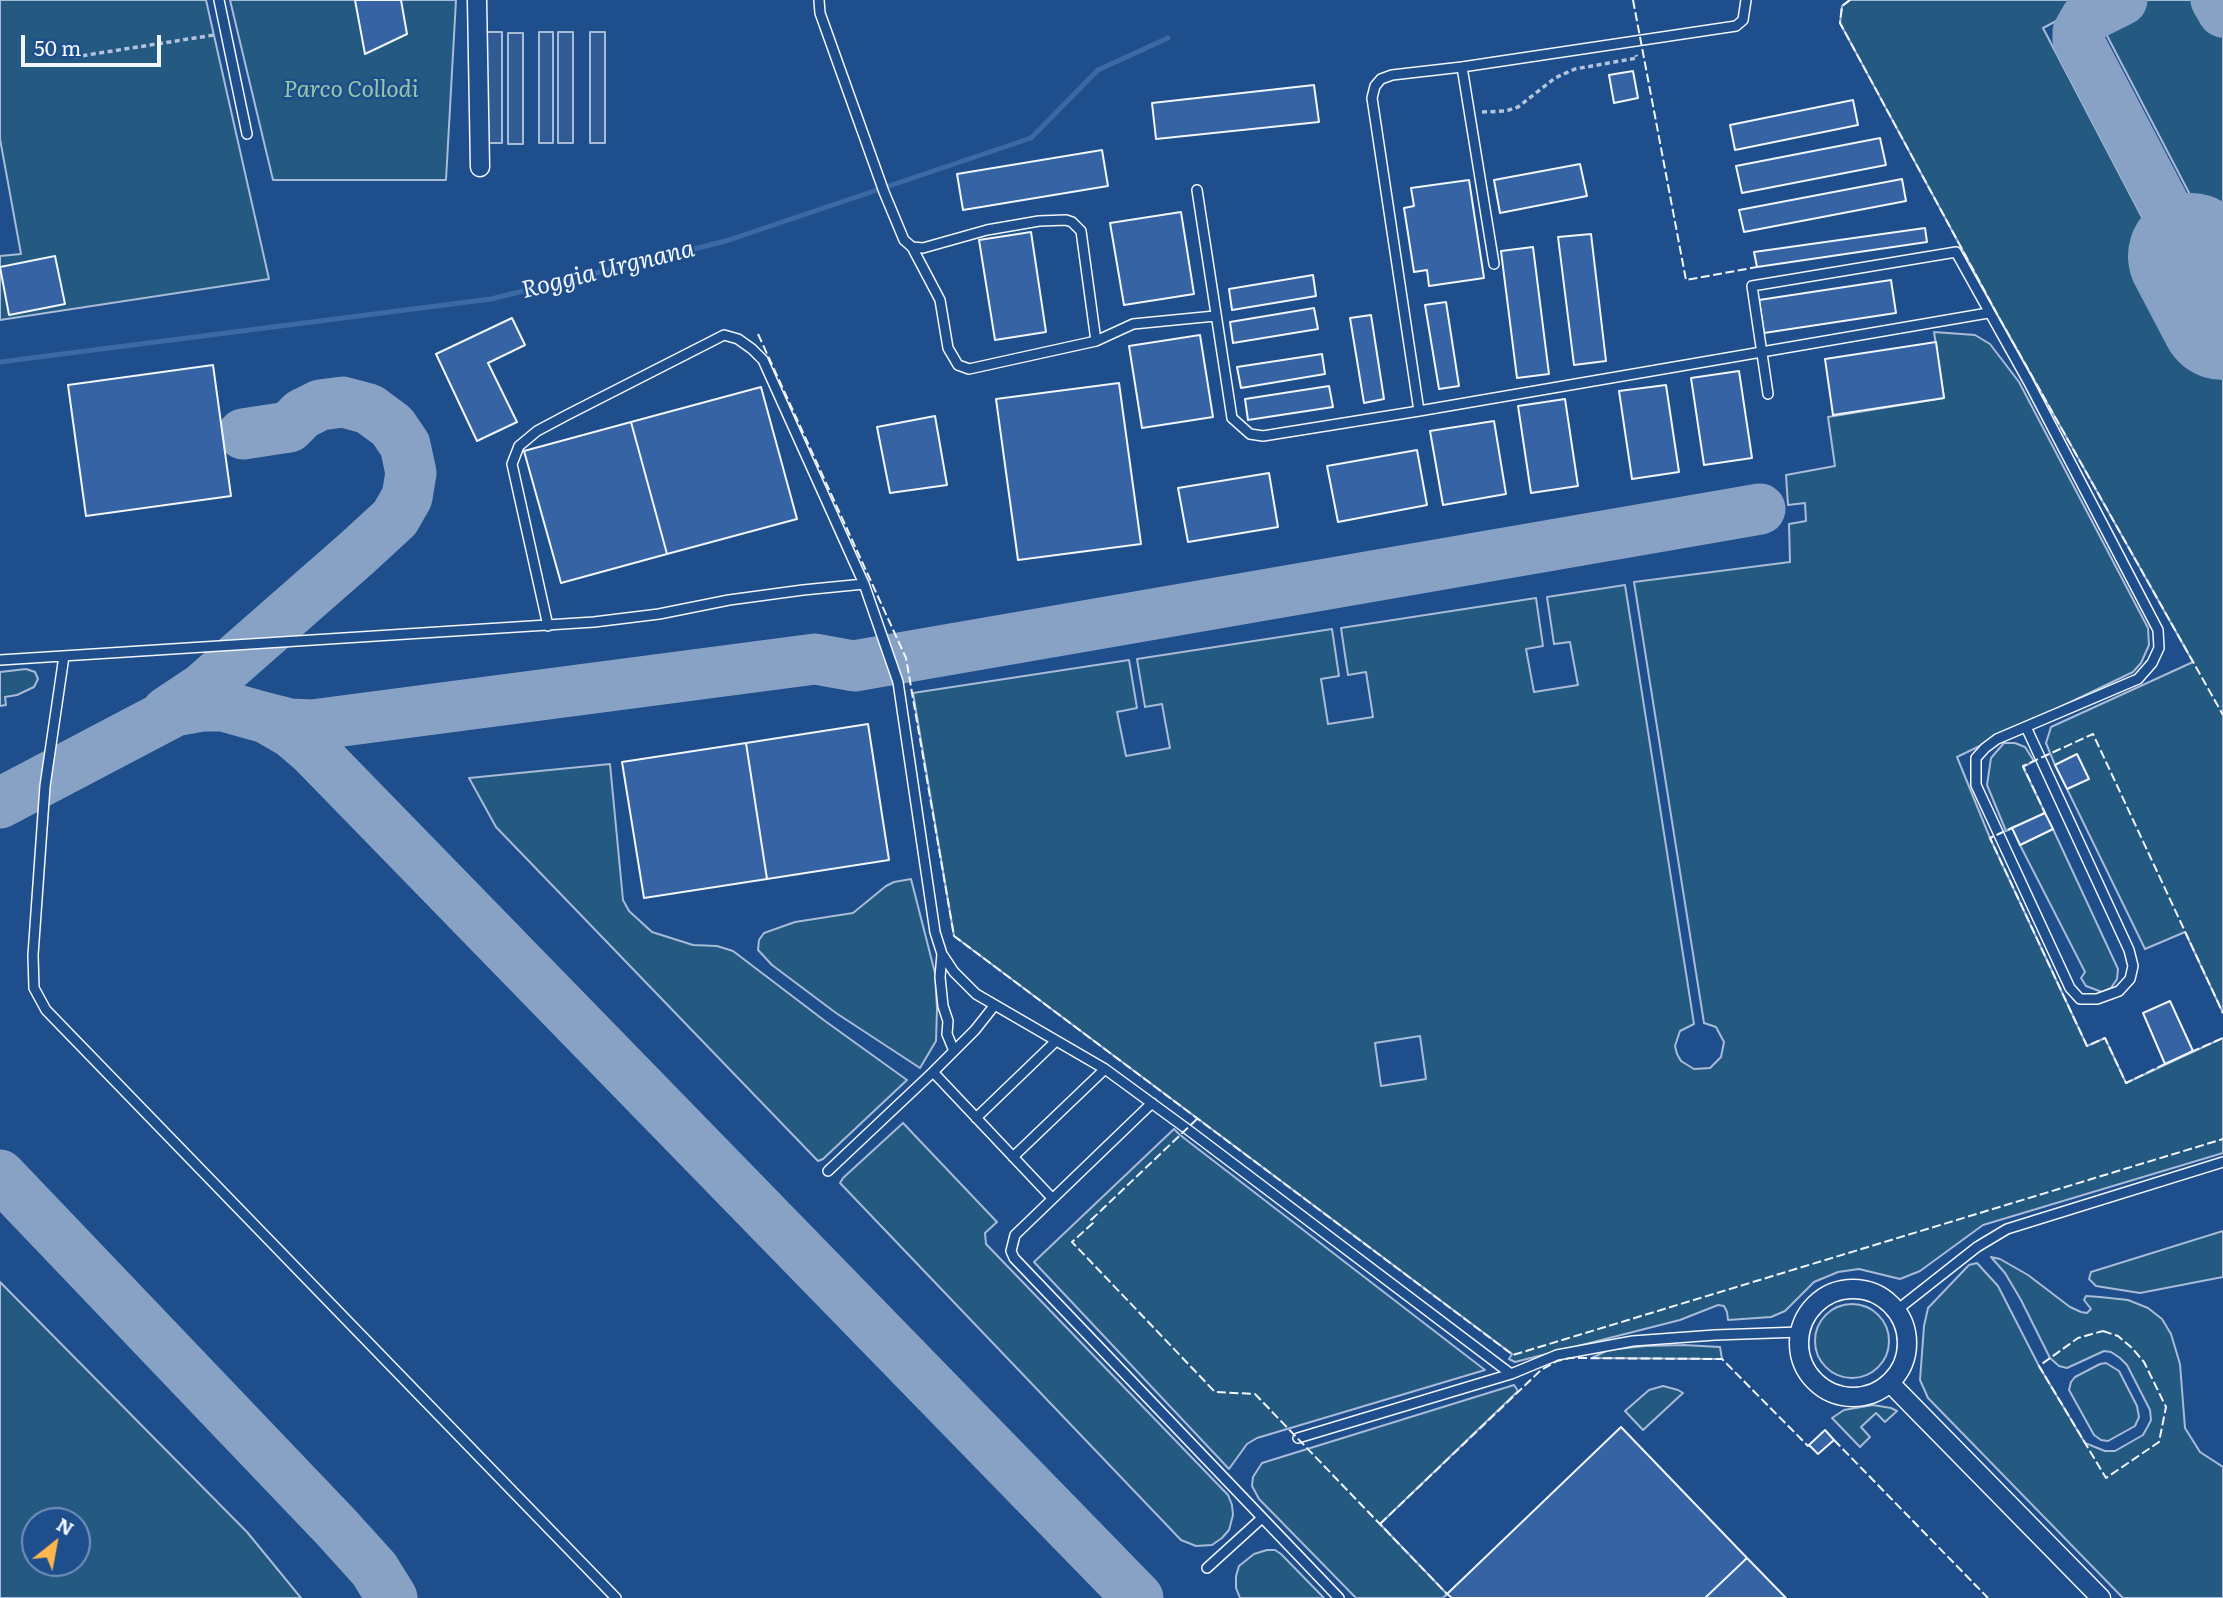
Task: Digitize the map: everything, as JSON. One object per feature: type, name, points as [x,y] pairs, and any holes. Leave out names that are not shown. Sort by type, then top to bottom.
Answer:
[{"type":"street","points":[[477,0],[480,167]]},
{"type":"street","points":[[1841,1290],[1866,1290],[1888,1301],[1897,1310],[1906,1331],[1907,1353],[1898,1374],[1890,1383],[1880,1390],[1857,1397],[1832,1392],[1812,1378],[1801,1356],[1800,1332],[1810,1309],[1819,1300],[1841,1290]]},
{"type":"street","points":[[1890,1383],[2101,1598]]},
{"type":"lane","points":[[219,0],[247,134]]},
{"type":"lane","points":[[819,0],[820,13],[884,192],[904,240],[912,247],[940,300],[948,348],[958,365],[969,369],[1096,341],[1133,324],[1215,316]]},
{"type":"lane","points":[[1419,411],[1372,98],[1375,86],[1381,79],[1392,75],[1634,43],[1740,24],[1745,14],[1746,0]]},
{"type":"lane","points":[[1462,67],[1494,264]]},
{"type":"lane","points":[[1196,190],[1232,418],[1250,434],[1263,436],[1419,411],[1988,313]]},
{"type":"lane","points":[[912,247],[923,248],[987,230],[1039,221],[1072,222],[1081,231],[1096,341]]},
{"type":"lane","points":[[1768,394],[1752,285],[1956,252],[2028,381],[2158,630],[2159,648],[2152,663],[2138,679],[1997,739],[1976,758],[1976,785],[2070,988],[2080,999],[2097,999],[2119,991],[2130,979],[2133,966],[2129,950],[2026,727]]},
{"type":"lane","points":[[548,625],[512,464],[519,446],[537,432],[724,335],[738,339],[763,360],[864,584],[898,682],[935,932],[942,954],[966,985],[994,1006],[1105,1069],[1511,1374]]},
{"type":"lane","points":[[0,660],[594,622],[659,614],[729,600],[864,584]]},
{"type":"lane","points":[[64,656],[45,786],[33,955],[34,989],[46,1010],[616,1598]]},
{"type":"lane","points":[[942,954],[940,977],[943,1006],[948,1021],[947,1034],[954,1051]]},
{"type":"lane","points":[[828,1171],[933,1072],[975,1030],[994,1006]]},
{"type":"lane","points":[[976,1118],[1056,1041]]},
{"type":"lane","points":[[1013,1157],[1105,1069]]},
{"type":"lane","points":[[933,1072],[1052,1198]]},
{"type":"lane","points":[[1152,1104],[1015,1235],[1011,1245],[1014,1258],[1339,1598]]},
{"type":"lane","points":[[1897,1310],[1977,1247],[2000,1233],[2223,1162]]},
{"type":"lane","points":[[1298,1438],[1511,1374],[1557,1355],[1633,1341],[1800,1332]]},
{"type":"lane","points":[[1207,1568],[1262,1518]]},
{"type":"path","points":[[74,57],[226,33]]},
{"type":"path","points":[[1479,112],[1506,111],[1518,107],[1555,78],[1575,69],[1637,58],[1634,43]]},
{"type":"green space","points":[[0,0],[206,0],[269,279],[0,320],[0,256],[21,254],[0,139]]},
{"type":"green space","name":"Parco Collodi","points":[[230,0],[456,0],[446,180],[273,180]]},
{"type":"green space","points":[[1850,0],[2096,0],[2043,28],[2223,372],[2223,1013],[2185,932],[2145,949],[2067,789],[2088,779],[2076,755],[2055,765],[2046,743],[2051,727],[2193,662],[1997,314],[1840,23],[1842,6]]},
{"type":"green space","points":[[2144,0],[2205,0],[2223,36],[2223,226],[2210,233],[2103,28],[2108,17]]},
{"type":"green space","points":[[1934,332],[1975,335],[1990,344],[2019,382],[2148,628],[2149,645],[2141,663],[2133,672],[1957,757],[1990,838],[2087,1046],[2105,1038],[2126,1083],[2223,1038],[2223,1153],[1983,1225],[1920,1271],[1900,1279],[1859,1269],[1838,1272],[1814,1282],[1785,1311],[1771,1317],[1728,1320],[1724,1306],[1718,1305],[1680,1320],[1515,1362],[1509,1359],[1512,1354],[954,936],[913,693],[1129,660],[1137,708],[1117,712],[1126,756],[1170,748],[1162,704],[1145,707],[1137,659],[1332,629],[1339,676],[1321,679],[1328,724],[1373,717],[1366,672],[1348,675],[1341,628],[1536,598],[1543,646],[1526,649],[1534,692],[1578,685],[1570,642],[1554,644],[1547,597],[1625,585],[1694,1024],[1680,1031],[1675,1046],[1681,1061],[1694,1069],[1710,1068],[1721,1057],[1724,1042],[1716,1027],[1704,1023],[1634,582],[1790,562],[1789,524],[1806,521],[1805,503],[1788,505],[1786,475],[1835,466],[1828,417],[1944,398]],"holes":[[[1420,1036],[1426,1079],[1381,1086],[1375,1043]]]},
{"type":"green space","points":[[26,669],[35,672],[38,679],[34,687],[5,697],[6,705],[0,706],[0,672]]},
{"type":"green space","points":[[2004,743],[2025,747],[2034,761],[2023,767],[2045,813],[2006,831],[1987,785],[1991,758]]},
{"type":"green space","points":[[610,764],[623,900],[629,911],[652,932],[693,945],[717,946],[733,951],[907,1080],[823,1159],[818,1161],[496,827],[469,778]]},
{"type":"green space","points":[[2053,829],[2118,969],[2117,979],[2111,988],[2102,992],[2086,986],[2081,978],[2085,972],[2020,845]]},
{"type":"green space","points":[[911,879],[935,973],[937,1009],[936,1041],[920,1068],[836,1013],[772,965],[758,950],[759,940],[764,933],[795,922],[853,913],[886,886]]},
{"type":"green space","points":[[903,1123],[997,1222],[985,1233],[986,1244],[1228,1495],[1233,1515],[1229,1530],[1222,1538],[1212,1545],[1196,1546],[1181,1540],[840,1183]]},
{"type":"green space","points":[[1174,1129],[1485,1370],[1257,1438],[1247,1444],[1229,1469],[1034,1262]]},
{"type":"green space","points":[[2223,1231],[2223,1277],[2140,1293],[2096,1286],[2089,1279],[2091,1272]]},
{"type":"green space","points":[[1991,1257],[2000,1259],[2028,1275],[2070,1307],[2081,1312],[2087,1313],[2091,1309],[2084,1300],[2086,1296],[2100,1297],[2128,1300],[2148,1308],[2162,1319],[2171,1334],[2180,1364],[2185,1428],[2200,1452],[2223,1467],[2223,1598],[2123,1598],[1928,1398],[1920,1380],[1928,1308],[1969,1265],[1977,1263],[1998,1286],[2039,1366],[2085,1443],[2105,1451],[2115,1451],[2143,1435],[2151,1420],[2150,1410],[2127,1365],[2111,1352],[2104,1351],[2067,1368],[2059,1366],[2050,1358],[2021,1300],[2005,1273]]},
{"type":"green space","points":[[0,1282],[247,1532],[301,1598],[0,1598]]},
{"type":"green space","points":[[1845,1304],[1859,1304],[1873,1310],[1883,1320],[1889,1341],[1887,1355],[1873,1372],[1859,1378],[1845,1378],[1831,1372],[1821,1362],[1815,1348],[1815,1334],[1821,1320],[1831,1310]]},
{"type":"green space","points":[[1683,1345],[1720,1347],[1722,1359],[1592,1358],[1608,1350]]},
{"type":"green space","points":[[2106,1363],[2119,1371],[2137,1406],[2139,1417],[2135,1426],[2108,1441],[2094,1435],[2069,1390],[2075,1377]]},
{"type":"green space","points":[[1514,1385],[1518,1391],[1380,1524],[1447,1594],[1443,1598],[1356,1598],[1259,1499],[1252,1486],[1253,1477],[1262,1463]]},
{"type":"green space","points":[[1663,1386],[1683,1393],[1643,1430],[1625,1411],[1649,1390]]},
{"type":"green space","points":[[1873,1405],[1897,1411],[1885,1422],[1876,1413],[1861,1427],[1870,1437],[1860,1447],[1832,1418],[1844,1410]]},
{"type":"green space","points":[[1275,1550],[1281,1554],[1324,1598],[1240,1598],[1236,1588],[1239,1566],[1254,1554]]},
{"type":"shaded area","points":[[487,32],[502,32],[502,143],[487,143]]},
{"type":"shaded area","points":[[539,32],[553,32],[553,143],[539,143]]},
{"type":"shaded area","points":[[558,32],[573,32],[573,143],[558,143]]},
{"type":"shaded area","points":[[590,32],[605,32],[605,143],[590,143]]},
{"type":"shaded area","points":[[508,33],[523,33],[523,144],[508,144]]},
{"type":"building","points":[[355,0],[401,0],[407,34],[365,54]]},
{"type":"building","points":[[1633,71],[1638,98],[1614,103],[1609,75]]},
{"type":"building","points":[[1314,85],[1319,122],[1156,139],[1152,103]]},
{"type":"building","points":[[1853,100],[1858,125],[1735,150],[1730,125]]},
{"type":"building","points":[[1880,138],[1886,165],[1742,193],[1736,166]]},
{"type":"building","points":[[1102,150],[1108,186],[963,210],[957,174]]},
{"type":"building","points":[[1580,164],[1587,196],[1500,213],[1494,180]]},
{"type":"building","points":[[1902,179],[1906,201],[1744,232],[1739,210]]},
{"type":"building","points":[[1469,180],[1484,278],[1429,286],[1427,270],[1414,272],[1404,208],[1414,206],[1411,188]]},
{"type":"building","points":[[1181,212],[1194,294],[1124,305],[1110,223]]},
{"type":"building","points":[[1925,228],[1927,242],[1757,267],[1754,252]]},
{"type":"building","points":[[1031,232],[1046,332],[995,340],[979,240]]},
{"type":"building","points":[[1591,234],[1606,361],[1574,365],[1558,237]]},
{"type":"building","points":[[1533,247],[1549,374],[1517,378],[1501,251]]},
{"type":"building","points":[[55,256],[65,304],[9,315],[0,267]]},
{"type":"building","points":[[1313,275],[1316,296],[1232,310],[1229,289]]},
{"type":"building","points":[[1891,280],[1896,313],[1764,333],[1759,300]]},
{"type":"building","points":[[1446,302],[1459,386],[1439,389],[1425,305]]},
{"type":"building","points":[[1314,308],[1318,329],[1233,343],[1230,322]]},
{"type":"building","points":[[1371,315],[1384,399],[1364,403],[1350,318]]},
{"type":"building","points":[[512,318],[525,345],[488,363],[517,422],[477,441],[436,354]]},
{"type":"building","points":[[1200,335],[1213,417],[1142,428],[1129,346]]},
{"type":"building","points":[[1936,342],[1944,398],[1833,415],[1825,359]]},
{"type":"building","points":[[1322,354],[1325,374],[1241,388],[1237,367]]},
{"type":"building","points":[[213,365],[231,496],[86,516],[68,385]]},
{"type":"building","points":[[1739,371],[1752,458],[1704,465],[1691,378]]},
{"type":"building","points":[[1119,383],[1141,544],[1018,560],[996,399]]},
{"type":"building","points":[[1666,385],[1679,472],[1632,479],[1619,391]]},
{"type":"building","points":[[1329,386],[1333,407],[1248,420],[1245,399]]},
{"type":"building","points":[[761,387],[797,519],[667,554],[631,422]]},
{"type":"building","points":[[1565,399],[1578,486],[1531,493],[1518,406]]},
{"type":"building","points":[[935,416],[947,485],[890,493],[877,427]]},
{"type":"building","points":[[1494,421],[1506,494],[1443,505],[1430,431]]},
{"type":"building","points":[[631,422],[667,554],[561,583],[524,451]]},
{"type":"building","points":[[1417,450],[1427,505],[1338,522],[1327,466]]},
{"type":"building","points":[[1269,473],[1278,527],[1188,542],[1178,488]]},
{"type":"building","points":[[868,724],[889,860],[767,879],[746,743]]},
{"type":"building","points":[[746,743],[767,879],[644,898],[622,762]]},
{"type":"building","points":[[2077,754],[2089,779],[2067,789],[2055,765]]},
{"type":"building","points":[[2045,813],[2053,829],[2020,845],[2012,828]]},
{"type":"building","points":[[2170,1001],[2193,1051],[2165,1064],[2143,1013]]},
{"type":"building","points":[[1621,1427],[1747,1558],[1705,1598],[1452,1598],[1447,1594]]},
{"type":"building","points":[[1825,1430],[1834,1440],[1818,1454],[1809,1445]]},
{"type":"building","points":[[1747,1558],[1786,1598],[1705,1598]]},
{"type":"waterway","name":"Roggia Urgnana","points":[[0,362],[491,299],[726,241],[1031,138],[1098,70],[1168,38]]},
{"type":"taxiway","points":[[2122,0],[2086,18],[2078,32],[2078,40],[2191,256],[2223,240]]},
{"type":"taxiway","points":[[2216,0],[2223,12]]},
{"type":"taxiway","points":[[167,712],[203,688],[357,553],[395,518],[407,497],[411,473],[405,445],[392,426],[369,409],[343,402],[320,405],[302,414],[289,427],[243,434]]},
{"type":"taxiway","points":[[266,718],[290,724],[312,725],[815,659],[854,666],[1760,509]]},
{"type":"taxiway","points":[[0,803],[175,711],[223,706],[266,718],[292,733],[313,751],[1138,1598]]},
{"type":"taxiway","points":[[0,1175],[336,1527],[374,1569],[392,1598]]},
{"type":"runway","points":[[2191,256],[2223,317]]},
{"type":"fence","points":[[1633,0],[1686,280],[1757,267]]},
{"type":"fence","points":[[1850,0],[1842,6],[1840,23],[1997,314],[2223,715]]},
{"type":"fence","points":[[758,334],[906,658],[954,936],[1513,1355],[2223,1139]]},
{"type":"fence","points":[[2042,814],[2045,813],[2023,766],[2093,734],[2223,1013]]},
{"type":"fence","points":[[2016,826],[1990,838],[2087,1046],[2105,1038],[2126,1083],[2169,1062]]},
{"type":"fence","points":[[2191,1052],[2223,1038]]},
{"type":"fence","points":[[1197,1119],[1091,1220],[1093,1223],[1072,1242],[1215,1392],[1255,1394],[1447,1594]]},
{"type":"fence","points":[[2103,1331],[2118,1336],[2144,1362],[2166,1407],[2159,1442],[2106,1478],[2039,1366],[2078,1338],[2103,1331]]},
{"type":"fence","points":[[1380,1524],[1541,1370],[1557,1361],[1570,1358],[1722,1359],[1809,1445]]},
{"type":"fence","points":[[1834,1440],[1988,1598]]}]
